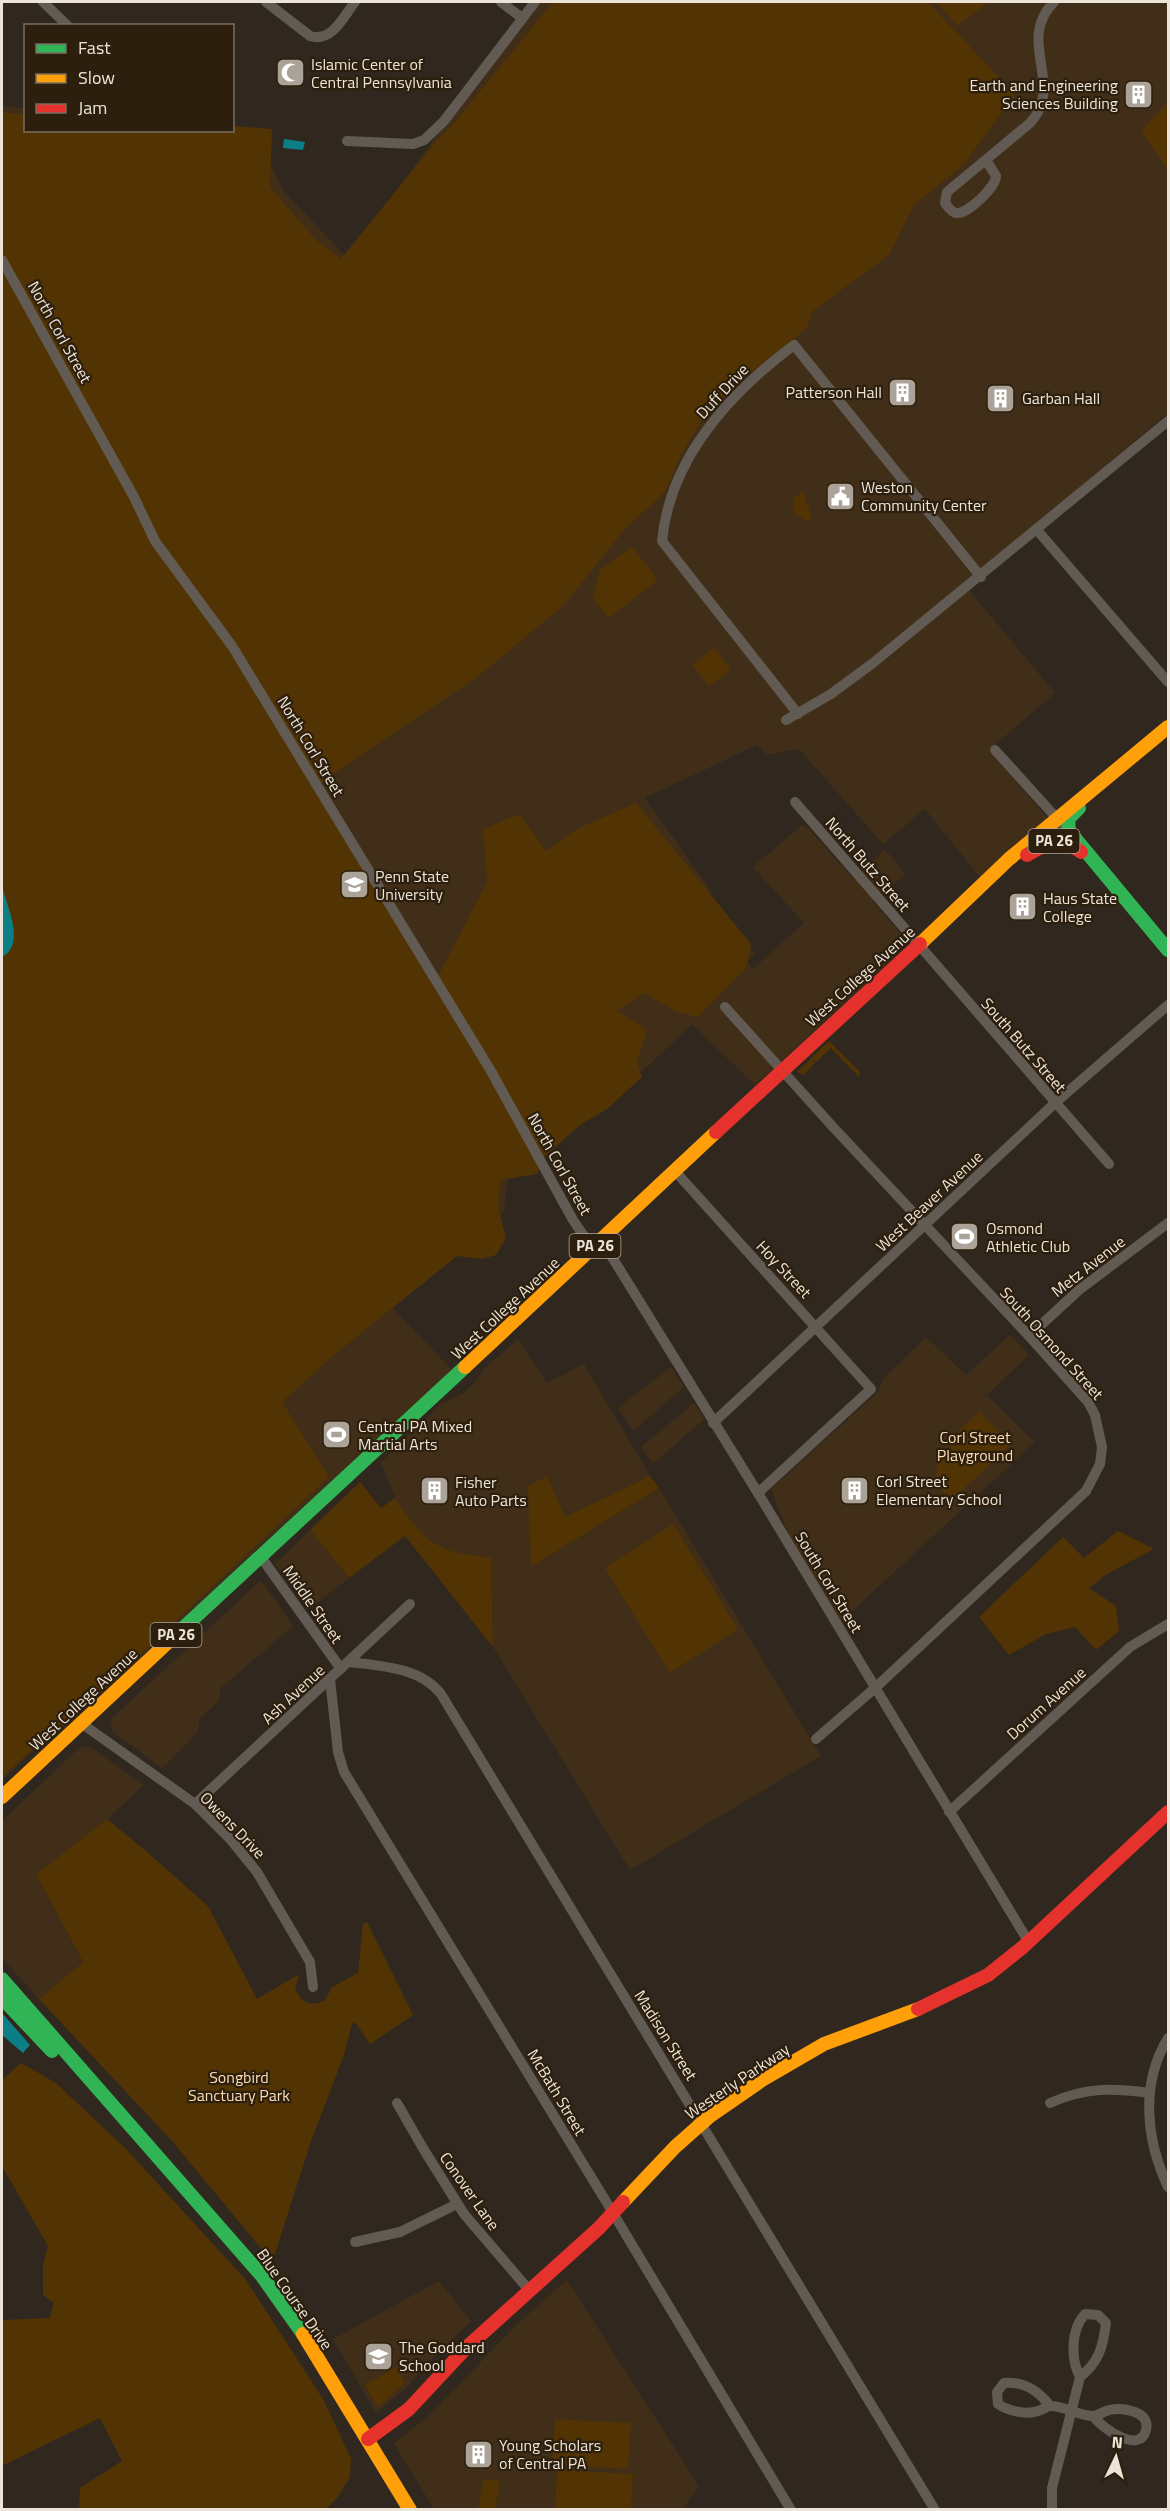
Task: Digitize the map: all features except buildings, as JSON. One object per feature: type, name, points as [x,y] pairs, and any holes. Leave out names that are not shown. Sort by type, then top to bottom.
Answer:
[{"type":"main road","name":"West College Avenue","points":[[2,1797],[1009,859],[1168,727]]},
{"type":"main road","points":[[1116,771],[1068,819],[1069,831],[1130,905]]},
{"type":"main road","name":"PA 26","points":[[993,876],[1044,844],[1056,840],[1064,841],[1078,850],[1111,890],[1130,905],[1168,950]]},
{"type":"main road","name":"Westerly Parkway","points":[[368,2439],[410,2409],[466,2348],[613,2214],[675,2147],[702,2123],[762,2080],[824,2044],[929,2005],[964,1989],[991,1973],[1168,1812]]},
{"type":"main road","name":"Blue Course Drive","points":[[2,1979],[249,2260],[273,2291],[297,2325],[410,2510]]},
{"type":"main road","name":"Blue Course Drive","points":[[2,1998],[37,2036],[130,2125]]},
{"type":"street","points":[[43,2],[66,24]]},
{"type":"street","points":[[266,2],[310,36],[322,38],[330,34],[355,2]]},
{"type":"street","points":[[501,2],[522,18]]},
{"type":"street","points":[[347,141],[413,144],[424,140],[444,121],[535,2]]},
{"type":"street","points":[[986,160],[996,176],[993,188],[966,210],[959,213],[952,211],[945,203],[947,192],[1030,123],[1040,107],[1044,82],[1037,36],[1043,16],[1054,2]]},
{"type":"street","name":"North Corl Street","points":[[2,260],[134,497],[155,541],[232,646],[504,1093],[573,1220],[586,1239],[597,1244]]},
{"type":"street","name":"Duff Drive","points":[[798,714],[662,541],[665,517],[684,466],[706,430],[734,396],[794,345],[981,576]]},
{"type":"street","points":[[786,720],[845,684],[981,576],[1168,421]]},
{"type":"street","points":[[1037,530],[1168,682]]},
{"type":"street","points":[[995,750],[1069,831]]},
{"type":"street","name":"North Butz Street","points":[[795,802],[919,945]]},
{"type":"street","name":"South Butz Street","points":[[919,945],[1109,1164]]},
{"type":"street","name":"West Beaver Avenue","points":[[713,1423],[1055,1103],[1168,1005]]},
{"type":"street","name":"South Osmond Street","points":[[725,1007],[1088,1402],[1095,1415],[1102,1447],[1094,1480],[1075,1503],[875,1688],[816,1739]]},
{"type":"street","name":"Hoy Street","points":[[674,1170],[818,1327],[871,1389],[758,1493]]},
{"type":"street","name":"Metz Avenue","points":[[1029,1336],[1079,1290],[1168,1224]]},
{"type":"street","name":"South Corl Street","points":[[597,1244],[607,1249],[758,1493],[1028,1941]]},
{"type":"street","name":"Middle Street","points":[[261,1557],[345,1665]]},
{"type":"street","name":"Ash Avenue","points":[[195,1804],[410,1604]]},
{"type":"street","name":"Dorum Avenue","points":[[949,1812],[1130,1647],[1168,1624]]},
{"type":"street","name":"Madison Street","points":[[345,1665],[418,1675],[432,1682],[441,1694],[935,2510]]},
{"type":"street","name":"McBath Street","points":[[330,1679],[338,1752],[344,1772],[791,2510]]},
{"type":"street","name":"Owens Drive","points":[[81,1723],[195,1804],[231,1840],[257,1872],[310,1962],[313,1987]]},
{"type":"street","points":[[1168,2038],[1154,2071],[1150,2093],[1151,2140],[1158,2165],[1168,2187]]},
{"type":"street","points":[[1050,2103],[1088,2090],[1107,2088],[1150,2093]]},
{"type":"street","name":"Conover Lane","points":[[397,2103],[457,2204],[529,2290]]},
{"type":"street","points":[[355,2242],[400,2232],[457,2204]]},
{"type":"street","points":[[1052,2510],[1052,2488],[1080,2377],[1073,2360],[1078,2328],[1085,2314],[1098,2315],[1106,2324],[1102,2349],[1094,2365],[1080,2377]]},
{"type":"street","points":[[1050,2406],[1042,2395],[1025,2385],[1004,2383],[997,2392],[998,2403],[1009,2409],[1032,2413],[1050,2406],[1094,2416],[1110,2410],[1122,2409],[1142,2415],[1146,2419],[1147,2428],[1139,2439],[1132,2439],[1111,2434],[1094,2416]]},
{"type":"shaded area","name":"Penn State University","points":[[539,2],[1168,2],[1168,413],[964,584],[1055,693],[989,750],[1048,819],[982,880],[925,809],[883,844],[799,749],[766,755],[757,745],[645,798],[711,891],[707,896],[756,954],[747,962],[753,969],[804,923],[753,867],[802,825],[809,829],[853,879],[885,849],[905,874],[873,902],[903,936],[906,946],[755,1085],[692,1024],[544,1157],[514,1120],[504,1212],[393,1308],[452,1370],[56,1735],[39,1745],[2,1780],[2,106],[24,108],[24,132],[234,132],[234,129],[255,129],[283,190],[344,255],[371,226],[456,109]]},
{"type":"shaded area","points":[[1010,1335],[1029,1355],[987,1395],[1035,1442],[837,1625],[801,1566],[771,1489],[878,1392],[884,1378],[926,1337],[966,1375]]},
{"type":"shaded area","points":[[518,1339],[547,1383],[584,1364],[650,1476],[565,1517],[531,1567],[659,1488],[821,1756],[630,1870],[493,1647],[491,1557],[465,1556],[440,1547],[414,1528],[395,1498],[381,1462],[441,1404],[464,1393],[485,1368]]},
{"type":"shaded area","points":[[671,1367],[684,1387],[633,1431],[618,1408]]},
{"type":"shaded area","points":[[694,1403],[704,1419],[653,1464],[641,1447]]},
{"type":"shaded area","points":[[310,1530],[349,1578],[309,1609],[275,1564]]},
{"type":"shaded area","points":[[261,1580],[293,1626],[221,1688],[219,1701],[200,1718],[198,1732],[162,1768],[113,1732],[112,1718]]},
{"type":"shaded area","points":[[85,1746],[93,1749],[144,1785],[107,1819],[36,1874],[83,1962],[39,1999],[2,1958],[2,1821],[78,1749]]},
{"type":"shaded area","points":[[567,2280],[699,2486],[683,2509],[434,2509],[394,2443],[431,2414],[514,2327]]},
{"type":"shaded area","points":[[439,2281],[471,2321],[427,2363],[408,2386],[376,2413],[333,2339]]},
{"type":"green space","name":"Penn State University","points":[[553,2],[928,2],[1015,94],[964,164],[914,205],[889,255],[813,311],[806,329],[729,390],[701,421],[682,453],[665,492],[624,530],[564,605],[480,675],[317,785],[436,980],[487,882],[483,829],[519,814],[546,851],[577,829],[636,803],[751,944],[746,968],[698,1017],[677,1012],[644,993],[617,1011],[647,1029],[637,1063],[642,1077],[607,1109],[580,1125],[544,1157],[537,1174],[501,1180],[498,1207],[506,1238],[496,1255],[482,1259],[457,1256],[333,1356],[282,1402],[329,1477],[55,1734],[39,1743],[2,1778],[2,112],[24,115],[24,132],[234,132],[234,126],[272,129],[270,187],[316,240],[341,259],[437,140],[450,128]]},
{"type":"green space","points":[[937,2],[988,2],[957,26]]},
{"type":"green space","points":[[1168,102],[1168,170],[1141,131]]},
{"type":"green space","points":[[803,491],[812,517],[808,522],[794,513],[793,499]]},
{"type":"green space","points":[[632,547],[658,580],[609,618],[593,599],[600,570]]},
{"type":"green space","points":[[714,648],[731,670],[709,686],[692,665]]},
{"type":"green space","points":[[829,1041],[860,1072],[859,1077],[831,1048],[816,1062],[812,1060],[815,1063],[803,1075],[797,1072]]},
{"type":"green space","name":"Corl Street Playground","points":[[979,1412],[1011,1444],[951,1501],[936,1482],[938,1464],[943,1456],[952,1451],[949,1443],[952,1437]]},
{"type":"green space","points":[[547,1476],[565,1517],[650,1476],[659,1488],[531,1567],[528,1486]]},
{"type":"green space","points":[[360,1482],[381,1508],[395,1498],[414,1525],[434,1542],[458,1553],[491,1557],[493,1647],[405,1536],[349,1578],[310,1530]]},
{"type":"green space","points":[[673,1524],[738,1629],[670,1673],[605,1568]]},
{"type":"green space","points":[[1118,1531],[1154,1549],[1107,1574],[1089,1588],[1116,1606],[1119,1631],[1096,1650],[1075,1627],[1046,1634],[1009,1655],[979,1617],[1063,1537],[1084,1558]]},
{"type":"green space","name":"Songbird Sanctuary Park","points":[[107,1819],[208,1906],[257,1999],[298,1975],[295,1987],[303,2000],[315,2003],[325,2000],[332,1987],[358,1973],[363,1924],[367,1922],[413,2015],[370,2044],[355,2022],[352,2024],[344,2055],[310,2144],[275,2254],[269,2258],[172,2141],[39,1999],[83,1962],[36,1874]]},
{"type":"green space","points":[[21,2063],[56,2083],[127,2150],[246,2280],[323,2399],[351,2458],[350,2477],[337,2498],[326,2509],[79,2509],[80,2488],[122,2461],[100,2418],[2,2466],[2,2320],[50,2318],[54,2303],[43,2295],[43,2265],[48,2246],[2,2166],[2,2080]]},
{"type":"green space","points":[[396,2367],[405,2383],[378,2407],[365,2385]]},
{"type":"green space","points":[[555,2419],[631,2423],[628,2469],[552,2465]]},
{"type":"green space","points":[[557,2470],[633,2474],[631,2509],[555,2509]]},
{"type":"green space","points":[[484,2479],[500,2482],[495,2509],[478,2509]]},
{"type":"water","points":[[284,139],[305,142],[303,150],[283,148]]},
{"type":"water","points":[[2,885],[14,934],[9,951],[2,957]]},
{"type":"water","points":[[2,2013],[30,2045],[23,2053],[2,2035]]},
{"type":"traffic: fast","points":[[1079,808],[1068,819],[1069,831],[1168,950]]},
{"type":"traffic: fast","points":[[180,1631],[465,1367]]},
{"type":"traffic: fast","points":[[2,1979],[262,2276],[303,2334]]},
{"type":"traffic: fast","points":[[2,1998],[52,2051]]},
{"type":"traffic: slow","points":[[920,944],[1009,859],[1168,727]]},
{"type":"traffic: slow","points":[[465,1367],[716,1132]]},
{"type":"traffic: slow","points":[[2,1797],[180,1631]]},
{"type":"traffic: slow","points":[[623,2202],[675,2147],[710,2116],[762,2080],[824,2044],[918,2009]]},
{"type":"traffic: slow","points":[[303,2334],[410,2510]]},
{"type":"traffic: jam","points":[[1027,855],[1054,843],[1067,844],[1081,852]]},
{"type":"traffic: jam","points":[[716,1132],[920,944]]},
{"type":"traffic: jam","points":[[918,2009],[988,1975],[1023,1947],[1168,1812]]},
{"type":"traffic: jam","points":[[368,2439],[409,2409],[466,2348],[599,2228],[623,2202]]},
{"type":"place","name":"Islamic Center of Central Pennsylvania","points":[[290,73]]},
{"type":"place","name":"Earth and Engineering Sciences Building","points":[[1139,94]]},
{"type":"place","name":"Patterson Hall","points":[[903,392]]},
{"type":"place","name":"Garban Hall","points":[[1001,398]]},
{"type":"place","name":"Weston Community Center","points":[[840,496]]},
{"type":"place","name":"Penn State University","points":[[354,885]]},
{"type":"place","name":"Haus State College","points":[[1022,907]]},
{"type":"place","name":"Osmond Athletic Club","points":[[965,1237]]},
{"type":"place","name":"Central PA Mixed Martial Arts","points":[[337,1435]]},
{"type":"place","name":"Corl Street Elementary School","points":[[855,1490]]},
{"type":"place","name":"Fisher Auto Parts","points":[[434,1491]]},
{"type":"place","name":"The Goddard School","points":[[378,2356]]},
{"type":"place","name":"Young Scholars of Central PA","points":[[478,2454]]}]
